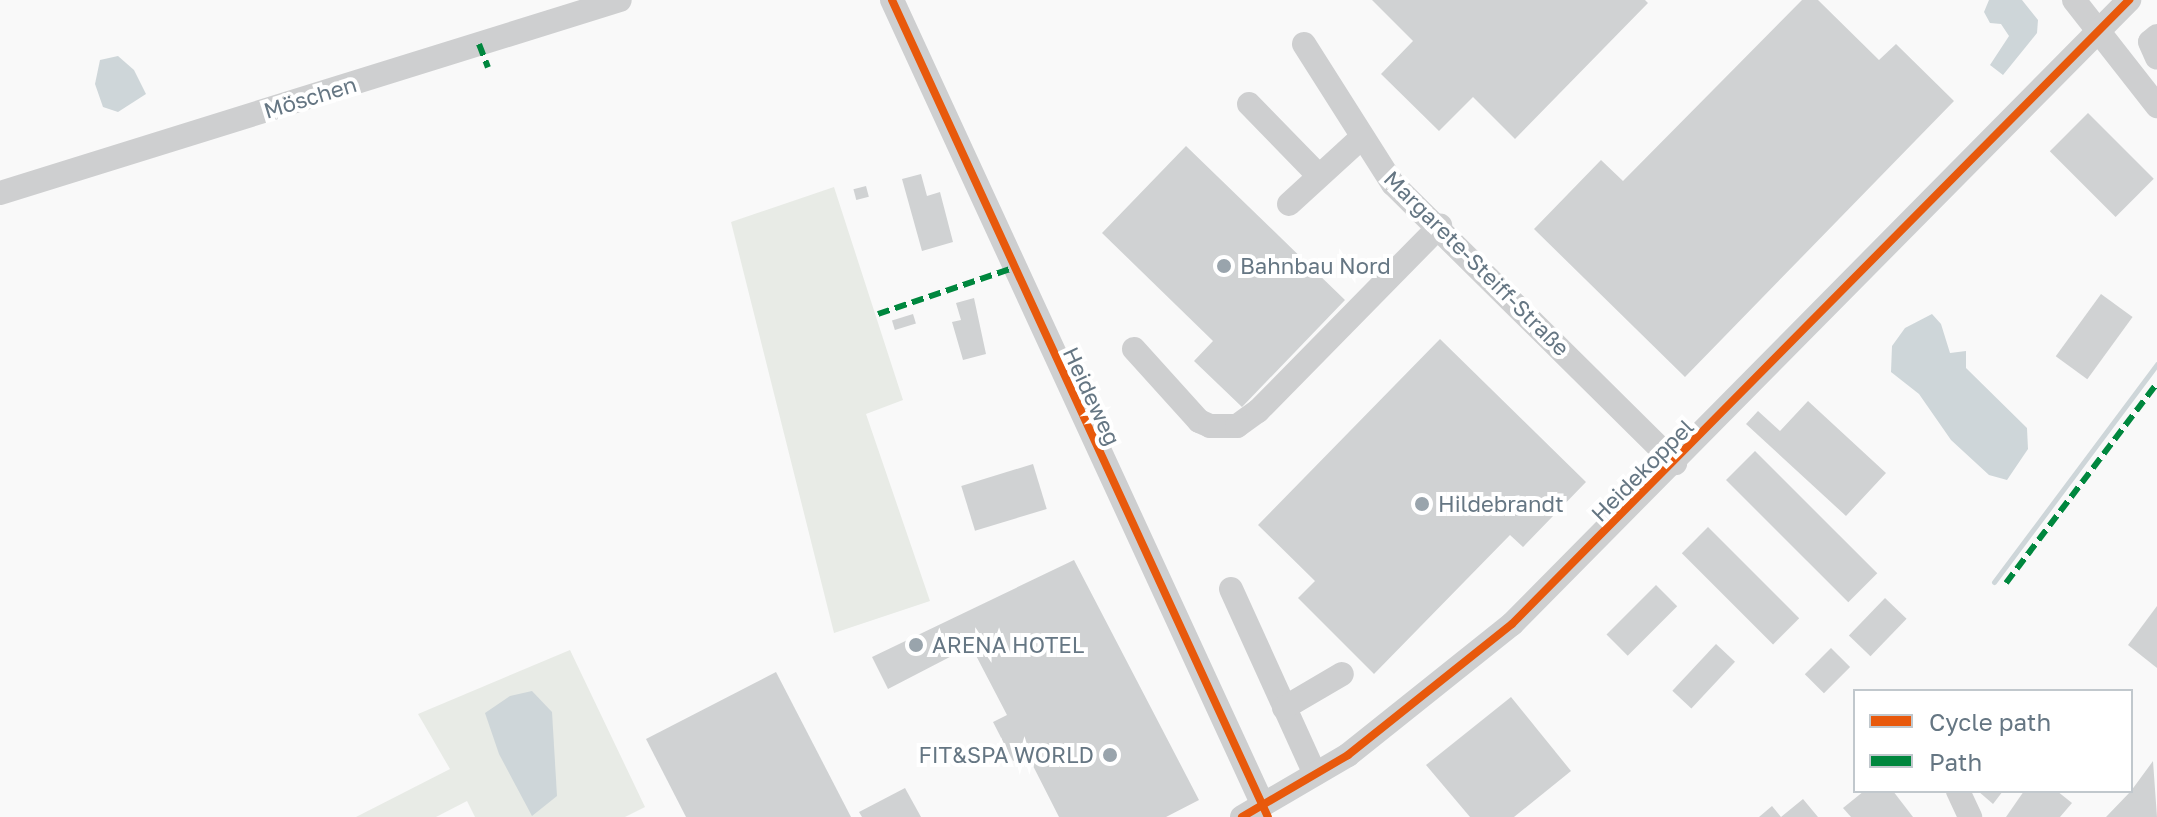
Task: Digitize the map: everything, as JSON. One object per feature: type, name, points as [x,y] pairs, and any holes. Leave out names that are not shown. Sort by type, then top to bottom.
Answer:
[{"type":"street","name":"Möschen","points":[[0,193],[620,0]]},
{"type":"street","name":"Heideweg","points":[[892,0],[1252,811]]},
{"type":"street","points":[[2074,0],[2153,93]]},
{"type":"street","name":"Heidekoppel","points":[[1252,811],[1315,774],[1415,706],[1512,624],[1675,463],[2129,0]]},
{"type":"street","points":[[2157,36],[2150,42],[2157,58]]},
{"type":"street","name":"Margarete-Steiff-Straße","points":[[1304,44],[1393,184],[1440,226],[1675,463]]},
{"type":"street","points":[[1249,104],[1319,176]]},
{"type":"street","points":[[1289,204],[1361,138]]},
{"type":"street","points":[[1134,349],[1199,421],[1210,426],[1237,426],[1258,411],[1440,226]]},
{"type":"street","points":[[1231,589],[1315,774]]},
{"type":"street","points":[[1284,708],[1342,674]]},
{"type":"street","points":[[1959,793],[1970,817]]},
{"type":"shaded area","points":[[1989,0],[2022,0],[2038,20],[2037,33],[2003,75],[1990,65],[2009,36],[2001,24],[1990,23],[1984,12]]},
{"type":"shaded area","points":[[118,56],[134,70],[146,94],[118,112],[103,107],[95,84],[100,60]]},
{"type":"shaded area","points":[[834,187],[903,400],[866,414],[930,601],[834,633],[731,222]]},
{"type":"shaded area","points":[[1932,314],[1941,324],[1950,353],[1966,351],[1966,368],[2027,428],[2028,449],[2007,480],[1989,475],[1951,440],[1919,394],[1891,372],[1892,346],[1905,328]]},
{"type":"shaded area","points":[[570,650],[645,807],[625,817],[475,817],[467,801],[436,817],[356,817],[450,769],[418,714]]},
{"type":"shaded area","points":[[532,691],[552,712],[557,796],[532,816],[499,754],[485,713],[510,696]]},
{"type":"building","points":[[1372,0],[1645,0],[1648,3],[1515,139],[1473,97],[1439,131],[1381,74],[1413,41]]},
{"type":"building","points":[[1802,0],[1818,0],[1879,60],[1896,44],[1954,101],[1685,377],[1534,229],[1601,160],[1623,181]]},
{"type":"building","points":[[2088,113],[2154,179],[2116,217],[2050,151]]},
{"type":"building","name":"Bahnbau Nord","points":[[1186,146],[1345,300],[1242,407],[1194,361],[1213,341],[1102,233]]},
{"type":"building","points":[[921,174],[927,196],[940,192],[953,242],[922,251],[902,179]]},
{"type":"building","points":[[866,186],[869,197],[856,200],[853,189]]},
{"type":"building","points":[[2101,294],[2133,317],[2087,379],[2056,356]]},
{"type":"building","points":[[974,298],[986,354],[963,360],[952,322],[961,320],[956,303]]},
{"type":"building","points":[[913,314],[916,324],[895,330],[892,320]]},
{"type":"building","name":"Hildebrandt","points":[[1440,339],[1586,482],[1523,547],[1510,535],[1374,674],[1298,598],[1315,581],[1258,525]]},
{"type":"building","points":[[1808,401],[1886,473],[1846,516],[1746,424],[1758,411],[1780,431]]},
{"type":"building","points":[[1755,451],[1877,573],[1848,602],[1726,480]]},
{"type":"building","points":[[1033,464],[1047,509],[975,531],[961,486]]},
{"type":"building","points":[[1708,527],[1799,618],[1773,644],[1682,553]]},
{"type":"building","points":[[1074,560],[1199,800],[1166,817],[1059,817],[1027,754],[1013,761],[993,722],[1007,715],[971,646],[888,689],[872,657]]},
{"type":"building","points":[[1656,585],[1677,606],[1628,656],[1607,634]]},
{"type":"building","points":[[1885,598],[1907,619],[1870,656],[1849,635]]},
{"type":"building","points":[[2157,606],[2157,668],[2128,645]]},
{"type":"building","points":[[1716,644],[1735,662],[1691,709],[1672,691]]},
{"type":"building","points":[[1831,648],[1850,667],[1824,693],[1805,674]]},
{"type":"building","points":[[776,672],[851,817],[686,817],[646,739]]},
{"type":"building","points":[[1511,697],[1571,771],[1514,817],[1470,817],[1426,765]]},
{"type":"building","points":[[2153,761],[2157,817],[2106,817],[2129,793],[2133,793],[2133,788]]},
{"type":"building","points":[[905,788],[921,817],[862,817],[859,812]]},
{"type":"building","points":[[1862,793],[1895,793],[1913,817],[1851,817],[1843,808]]},
{"type":"building","points":[[1980,793],[2001,793],[1993,804]]},
{"type":"building","points":[[2023,793],[2060,793],[2072,803],[2060,817],[2006,817]]},
{"type":"building","points":[[1803,799],[1818,817],[1781,817]]},
{"type":"building","points":[[1772,806],[1781,817],[1759,817]]},
{"type":"waterway","points":[[1994,582],[2157,364]]},
{"type":"marked path","points":[[479,44],[488,67]]},
{"type":"marked path","points":[[878,314],[1013,268]]},
{"type":"marked path","points":[[2006,583],[2157,383]]},
{"type":"cycle path","points":[[892,0],[1268,817]]},
{"type":"cycle path","points":[[1242,817],[1348,755],[1512,624],[2129,0]]},
{"type":"place","name":"Bahnbau Nord","points":[[1224,266]]},
{"type":"place","name":"Hildebrandt","points":[[1422,504]]},
{"type":"place","name":"ARENA HOTEL","points":[[916,645]]},
{"type":"place","name":"FIT&SPA WORLD","points":[[1110,755]]}]
